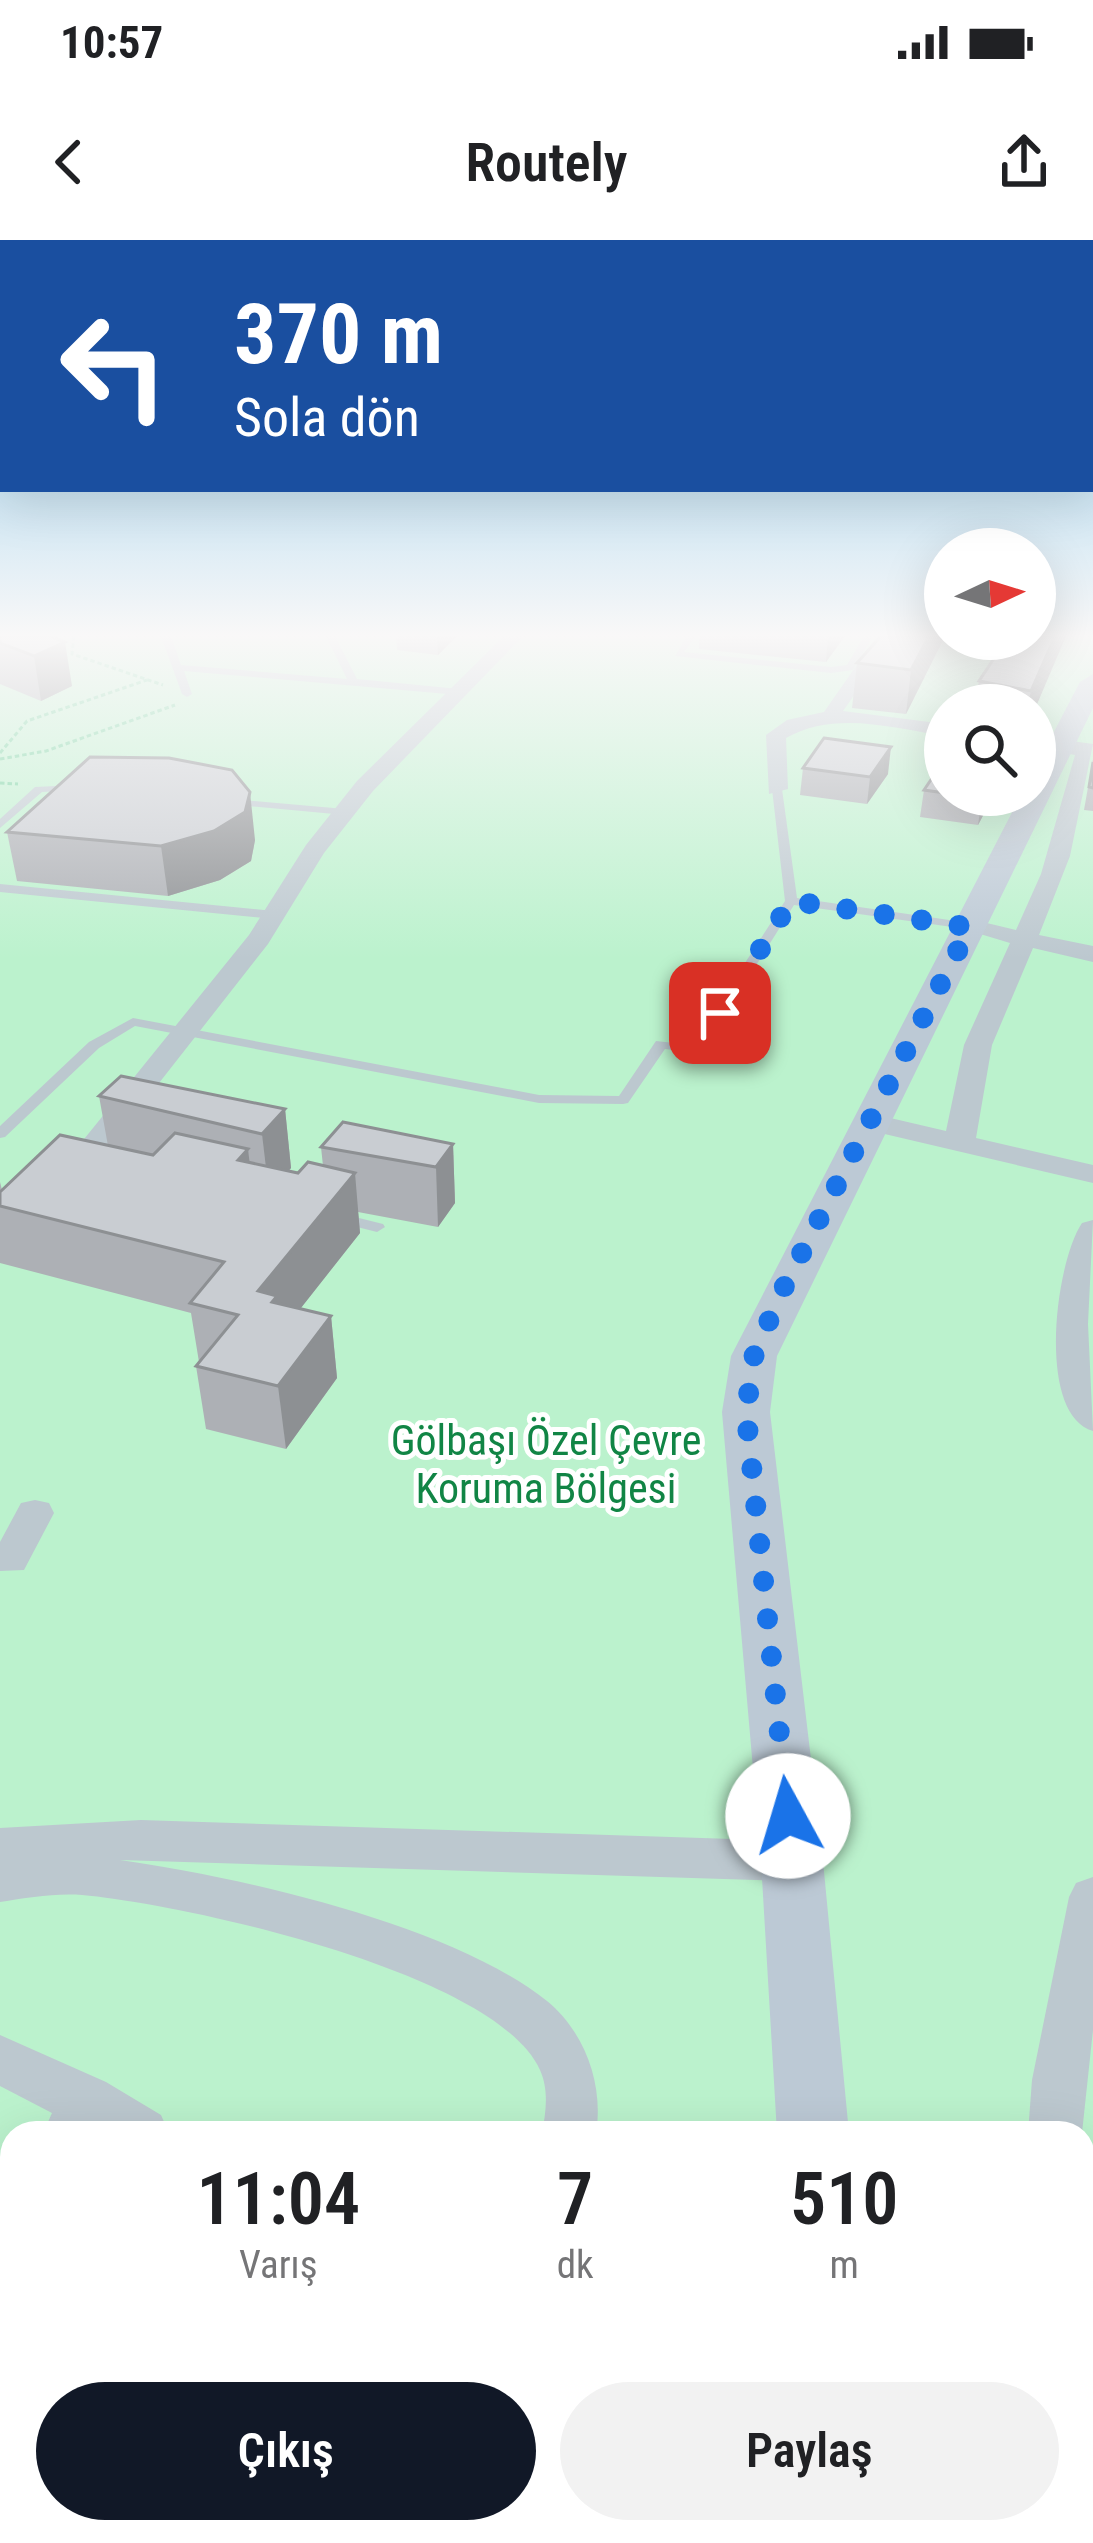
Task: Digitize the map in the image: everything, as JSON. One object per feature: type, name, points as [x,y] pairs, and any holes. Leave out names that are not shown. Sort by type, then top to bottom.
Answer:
[{"type":"street","points":[[0,1242],[94,1163],[345,812],[410,743]]},
{"type":"street","points":[[776,743],[777,789]]},
{"type":"street","points":[[813,2121],[792,1861],[748,1460],[746,1390],[754,1356],[780,1295],[970,927],[1070,747]]},
{"type":"street","points":[[961,1142],[961,1109],[973,1068],[1059,854],[1069,797],[1070,747]]},
{"type":"street","points":[[970,927],[1093,954]]},
{"type":"street","points":[[869,1122],[1093,1174]]},
{"type":"street","points":[[1093,1230],[1072,1288],[1068,1333],[1093,1419]]},
{"type":"street","points":[[0,1557],[10,1560],[35,1514]]},
{"type":"street","points":[[0,1848],[141,1839],[792,1861]]},
{"type":"street","points":[[0,1882],[81,1875],[152,1886],[328,1928],[446,1971],[502,1999],[541,2032],[563,2061],[574,2091],[570,2121]]},
{"type":"street","points":[[1055,2121],[1058,2080],[1093,1897]]},
{"type":"street","points":[[0,2059],[78,2117]]},
{"type":"lane","points":[[0,825],[43,787],[100,790]]},
{"type":"lane","points":[[0,1134],[94,1045],[133,1022],[187,1028],[539,1099],[622,1100],[661,1044],[696,1050],[791,901],[777,789]]},
{"type":"lane","points":[[211,800],[345,812]]},
{"type":"lane","points":[[0,888],[274,915]]},
{"type":"lane","points":[[791,901],[970,927]]},
{"type":"lane","points":[[309,1212],[377,1227]]},
{"type":"path","points":[[0,756],[32,757],[79,743]]},
{"type":"green space","name":"Gölbaşı Özel Çevre Koruma Bölgesi","points":[[0,743],[924,743],[924,816],[1056,816],[1056,743],[1093,743],[1093,2121],[0,2121]]},
{"type":"building","points":[[820,743],[891,747],[870,777],[803,768]]},
{"type":"building","points":[[90,757],[169,758],[232,770],[250,792],[245,812],[214,831],[161,846],[7,832]]},
{"type":"building","points":[[121,1076],[285,1109],[262,1134],[99,1096]]},
{"type":"building","points":[[343,1122],[453,1144],[436,1167],[321,1147]]},
{"type":"building","points":[[175,1133],[248,1149],[238,1160],[298,1173],[308,1162],[355,1173],[258,1291],[277,1296],[272,1302],[331,1316],[278,1386],[196,1366],[238,1315],[190,1303],[224,1262],[0,1206],[0,1192],[60,1135],[153,1155]]},
{"type":"route","points":[[720,1013],[791,901],[970,927],[780,1295],[754,1356],[746,1390],[748,1460],[788,1816]]}]
